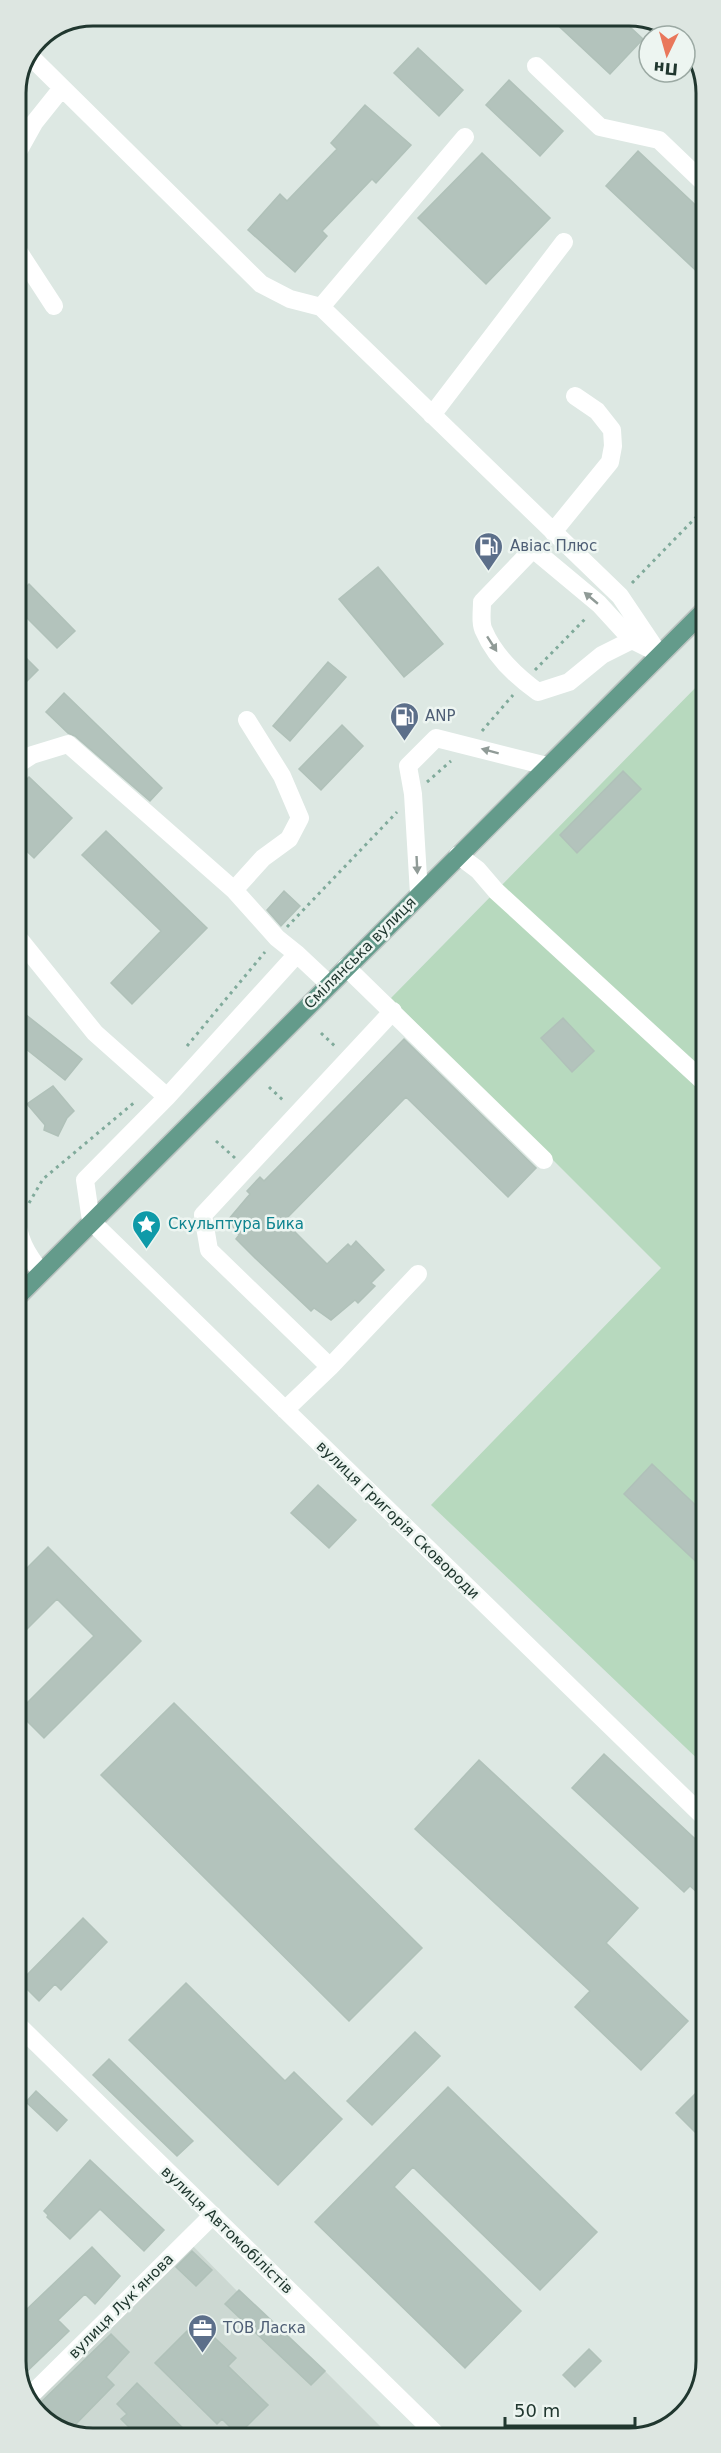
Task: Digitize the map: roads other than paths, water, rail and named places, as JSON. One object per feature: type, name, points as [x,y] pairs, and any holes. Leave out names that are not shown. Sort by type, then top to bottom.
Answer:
[{"type":"main road","name":"Смілянська вулиця","points":[[26,1288],[696,619]]},
{"type":"street","points":[[34,60],[261,284],[290,299],[321,307],[620,596],[659,654]]},
{"type":"street","points":[[536,66],[600,127],[659,140],[696,175]]},
{"type":"street","points":[[26,137],[34,123],[62,88]]},
{"type":"street","points":[[321,307],[465,137]]},
{"type":"street","points":[[432,415],[564,242]]},
{"type":"street","points":[[26,263],[54,306]]},
{"type":"street","points":[[554,532],[610,462],[613,446],[612,430],[597,411],[575,396]]},
{"type":"street","points":[[632,640],[602,655],[569,682],[538,692],[524,682],[500,656],[482,629],[482,602],[532,549],[599,604],[632,640],[659,654]]},
{"type":"street","points":[[234,890],[263,858],[289,839],[300,818],[282,776],[247,720]]},
{"type":"street","points":[[419,894],[413,794],[408,766],[436,738],[547,766]]},
{"type":"street","points":[[26,759],[68,744],[234,890],[277,938],[329,984]]},
{"type":"street","points":[[458,855],[478,870],[496,891],[696,1075]]},
{"type":"street","points":[[26,947],[95,1033],[161,1091]]},
{"type":"street","points":[[92,1221],[85,1180],[161,1091],[297,954]]},
{"type":"street","points":[[346,967],[544,1160]]},
{"type":"street","points":[[330,1367],[209,1250],[203,1215],[393,1011]]},
{"type":"street","name":"вулиця Григорія Сковороди","points":[[92,1221],[696,1810]]},
{"type":"street","points":[[26,1253],[41,1272]]},
{"type":"street","points":[[285,1410],[330,1367],[418,1274]]},
{"type":"street","name":"вулиця Автомобілістів","points":[[26,2032],[429,2428]]},
{"type":"street","name":"вулиця Лукʼянова","points":[[33,2393],[213,2215]]},
{"type":"place","name":"Авіас Плюс","points":[[489,572]]},
{"type":"place","name":"ANP","points":[[404,742]]},
{"type":"place","name":"Cкульптура Бика","points":[[147,1250]]},
{"type":"place","name":"ТОВ Ласка","points":[[202,2354]]}]
